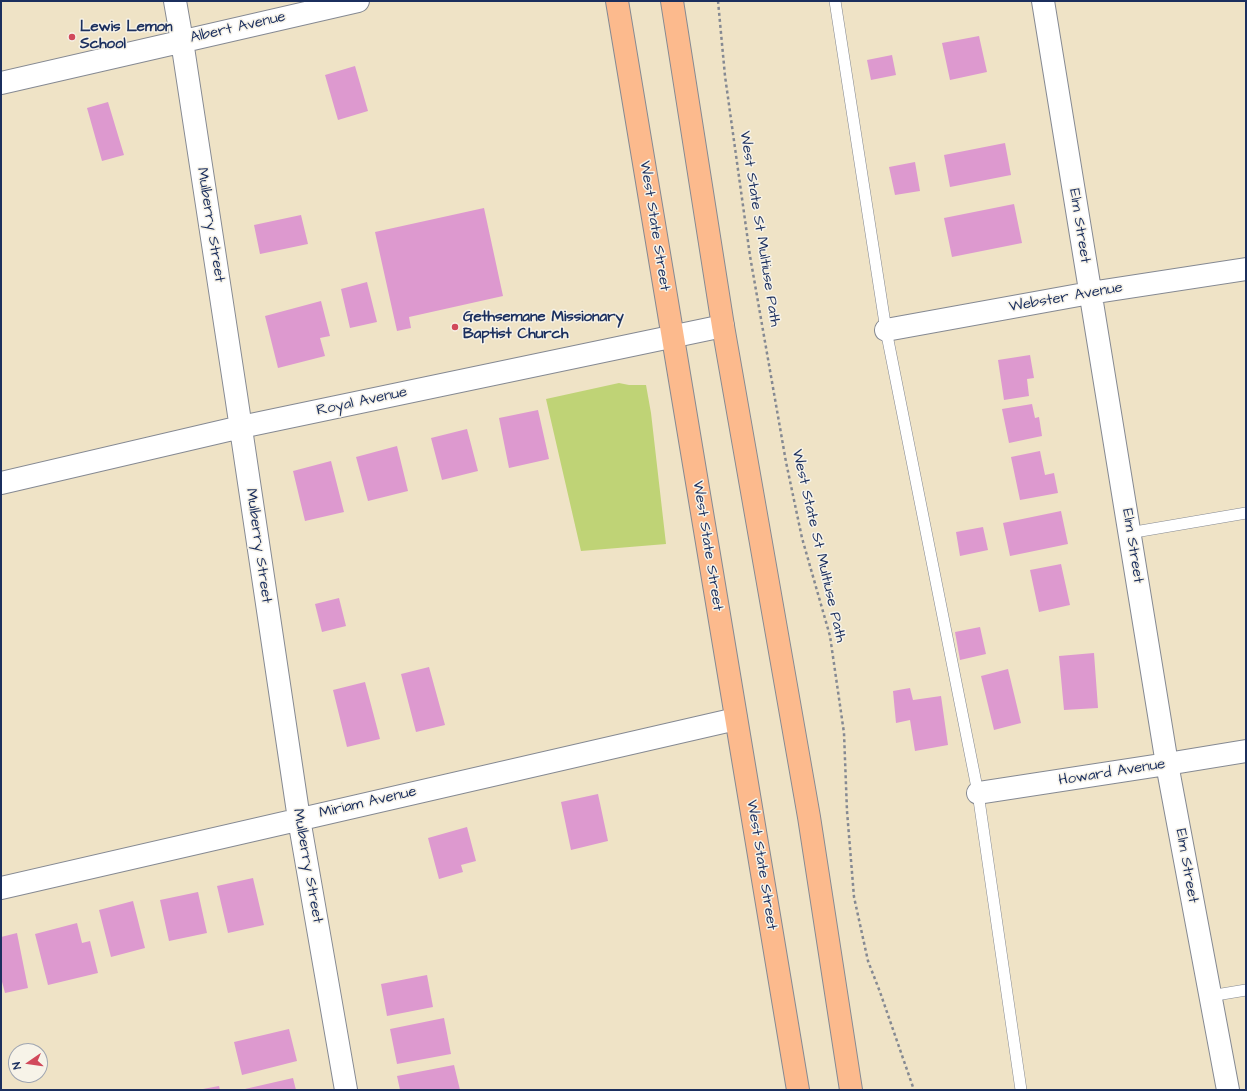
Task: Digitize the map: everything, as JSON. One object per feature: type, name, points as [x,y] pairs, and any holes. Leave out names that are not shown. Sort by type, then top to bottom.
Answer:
[{"type":"main road","name":"West State Street","points":[[617,1],[798,1090]]},
{"type":"main road","points":[[672,1],[724,326],[808,817],[851,1090]]},
{"type":"street","name":"Mulberry Street","points":[[175,1],[241,427],[299,819],[346,1090]]},
{"type":"street","name":"Albert Avenue","points":[[1,83],[358,1]]},
{"type":"street","name":"Elm Street","points":[[1043,1],[1167,764],[1228,1090]]},
{"type":"street","name":"Webster Avenue","points":[[886,330],[1090,293],[1246,269]]},
{"type":"street","name":"Royal Avenue","points":[[1,483],[241,427],[724,326]]},
{"type":"street","name":"Miriam Avenue","points":[[1,888],[736,719]]},
{"type":"street","name":"Howard Avenue","points":[[978,793],[1246,751]]},
{"type":"lane","points":[[835,1],[886,330],[978,793],[1021,1090]]},
{"type":"lane","points":[[1129,533],[1246,513]]},
{"type":"lane","points":[[1210,996],[1246,990]]},
{"type":"path","name":"West State St Multiuse Path","points":[[718,1],[725,76],[750,256],[786,462],[802,538],[830,636],[844,732],[847,811],[854,897],[868,960],[914,1090]]},
{"type":"green space","points":[[619,383],[629,385],[646,385],[651,413],[666,544],[581,551],[546,399]]},
{"type":"building","points":[[979,36],[987,72],[950,80],[942,43]]},
{"type":"building","points":[[892,55],[896,75],[871,80],[867,60]]},
{"type":"building","points":[[355,66],[368,111],[338,120],[325,75]]},
{"type":"building","points":[[108,102],[124,155],[102,161],[87,108]]},
{"type":"building","points":[[1005,143],[1011,175],[950,187],[944,155]]},
{"type":"building","points":[[915,162],[920,191],[895,195],[889,167]]},
{"type":"building","points":[[1014,204],[1022,243],[952,257],[944,218]]},
{"type":"building","points":[[484,208],[503,296],[409,317],[411,328],[397,331],[375,232]]},
{"type":"building","points":[[301,215],[308,244],[260,254],[254,225]]},
{"type":"building","points":[[367,282],[377,322],[350,328],[341,289]]},
{"type":"building","points":[[321,301],[330,336],[320,338],[325,356],[278,368],[265,316]]},
{"type":"building","points":[[1030,355],[1034,378],[1027,379],[1029,396],[1004,400],[998,360]]},
{"type":"building","points":[[1032,404],[1035,418],[1039,417],[1042,436],[1009,443],[1002,409]]},
{"type":"building","points":[[538,410],[549,459],[509,468],[499,418]]},
{"type":"building","points":[[467,429],[478,471],[442,480],[431,438]]},
{"type":"building","points":[[397,446],[408,491],[368,501],[356,457]]},
{"type":"building","points":[[1040,451],[1045,475],[1054,473],[1058,493],[1020,500],[1011,457]]},
{"type":"building","points":[[331,461],[344,512],[305,521],[293,471]]},
{"type":"building","points":[[1061,511],[1068,544],[1010,556],[1003,523]]},
{"type":"building","points":[[983,527],[988,550],[960,556],[956,532]]},
{"type":"building","points":[[1061,564],[1070,605],[1039,612],[1030,570]]},
{"type":"building","points":[[339,598],[346,626],[322,632],[315,604]]},
{"type":"building","points":[[980,627],[986,654],[960,660],[955,632]]},
{"type":"building","points":[[1094,653],[1098,708],[1064,710],[1059,656]]},
{"type":"building","points":[[429,667],[445,725],[416,732],[401,674]]},
{"type":"building","points":[[1008,669],[1021,723],[994,730],[981,676]]},
{"type":"building","points":[[365,682],[380,739],[347,747],[333,690]]},
{"type":"building","points":[[910,688],[913,700],[941,696],[948,745],[915,751],[910,720],[896,723],[893,691]]},
{"type":"building","points":[[598,794],[608,841],[571,850],[561,802]]},
{"type":"building","points":[[467,827],[476,861],[461,865],[463,872],[439,879],[428,838]]},
{"type":"building","points":[[253,878],[264,925],[228,933],[217,886]]},
{"type":"building","points":[[198,892],[207,933],[169,941],[160,900]]},
{"type":"building","points":[[133,901],[145,948],[111,957],[99,910]]},
{"type":"building","points":[[77,923],[82,943],[90,941],[98,973],[48,985],[35,934]]},
{"type":"building","points":[[17,933],[28,988],[5,993],[1,978],[1,937]]},
{"type":"building","points":[[427,975],[433,1007],[387,1016],[381,984]]},
{"type":"building","points":[[444,1018],[451,1054],[397,1064],[390,1029]]},
{"type":"building","points":[[289,1029],[297,1061],[242,1075],[234,1042]]},
{"type":"building","points":[[454,1065],[460,1090],[400,1090],[397,1076]]},
{"type":"building","points":[[293,1078],[296,1090],[245,1090],[245,1089]]},
{"type":"building","points":[[219,1086],[220,1090],[203,1090],[203,1089]]},
{"type":"place","name":"Lewis Lemon School","points":[[72,37]]},
{"type":"place","name":"Gethsemane Missionary Baptist Church","points":[[455,327]]}]
